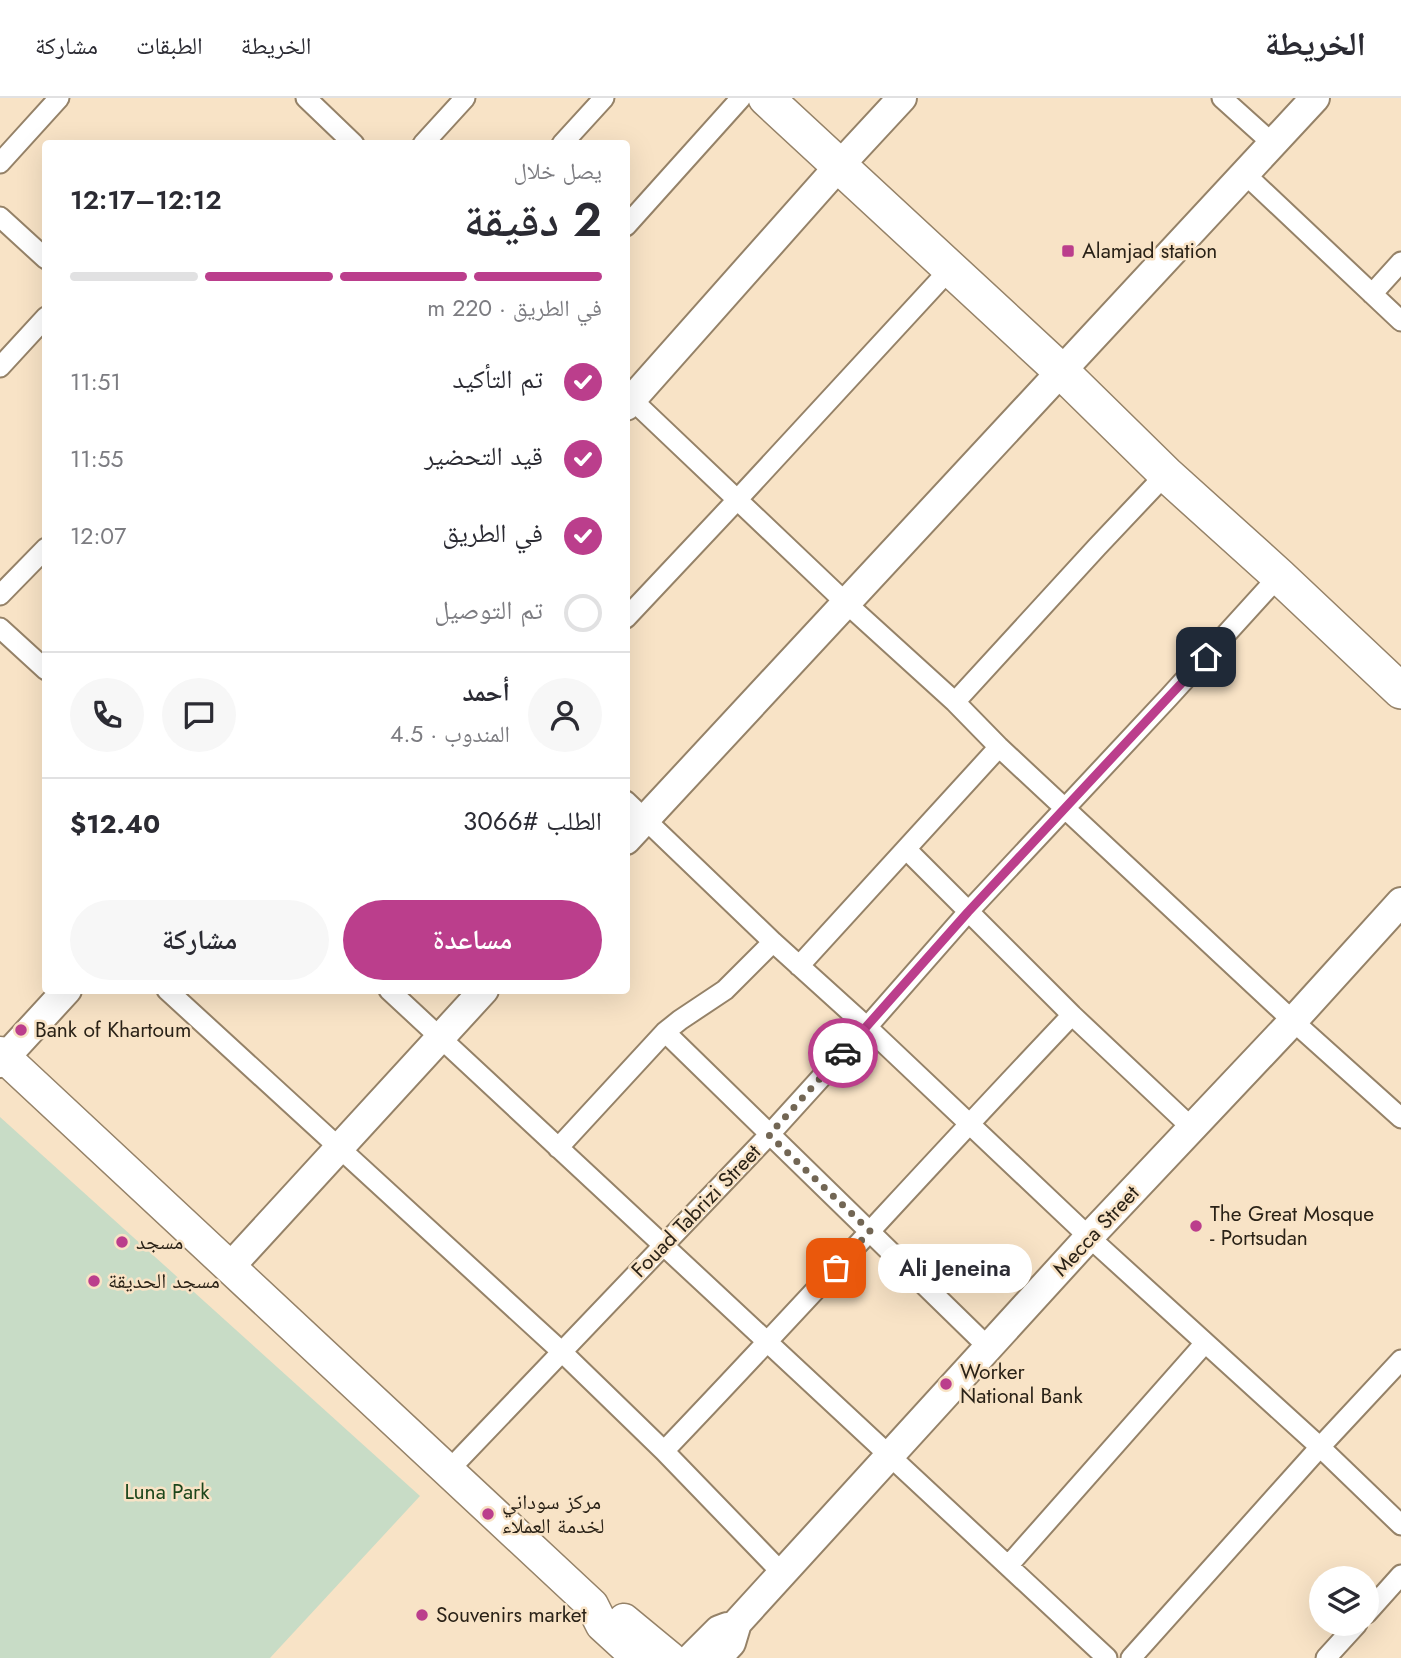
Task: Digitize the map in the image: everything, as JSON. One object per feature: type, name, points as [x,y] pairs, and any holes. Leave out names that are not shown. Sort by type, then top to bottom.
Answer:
[{"type":"highway","points":[[765,98],[1061,371],[1166,474],[1401,691]]},
{"type":"main road","points":[[2,1058],[449,1470],[592,1605],[602,1625],[638,1658]]},
{"type":"main road","points":[[592,1605],[614,1611],[670,1658]]},
{"type":"street","points":[[0,163],[59,98]]},
{"type":"street","points":[[306,98],[350,140]]},
{"type":"street","points":[[427,140],[465,98]]},
{"type":"street","points":[[566,140],[604,98]]},
{"type":"street","points":[[630,222],[741,98]]},
{"type":"street","points":[[630,399],[902,98]]},
{"type":"street","points":[[1222,98],[1273,144]]},
{"type":"street","points":[[630,828],[636,811],[846,603],[1315,98]]},
{"type":"street","points":[[1245,174],[1401,321]]},
{"type":"street","points":[[0,218],[42,255]]},
{"type":"street","points":[[1372,294],[1401,262]]},
{"type":"street","points":[[630,614],[950,269]]},
{"type":"street","points":[[0,367],[42,321]]},
{"type":"street","points":[[630,401],[955,702],[999,747],[1293,1021],[1401,1118]]},
{"type":"street","points":[[955,702],[1166,474]]},
{"type":"street","points":[[0,595],[42,552]]},
{"type":"street","name":"Fouad Tabrizi Street","points":[[449,1470],[769,1135],[968,912],[1279,576]]},
{"type":"street","points":[[0,628],[42,666]]},
{"type":"street","points":[[799,966],[999,747]]},
{"type":"street","points":[[636,811],[1089,1237],[1320,1447],[1401,1525]]},
{"type":"street","points":[[907,850],[1072,1015],[1192,1128]]},
{"type":"street","name":"Mecca Street","points":[[717,1658],[731,1643],[737,1623],[888,1455],[1401,902]]},
{"type":"street","points":[[558,1148],[665,1032],[725,990],[773,942]]},
{"type":"street","points":[[2,1058],[63,994]]},
{"type":"street","points":[[171,994],[562,1352],[664,1451],[782,1573]]},
{"type":"street","points":[[393,994],[1107,1658]]},
{"type":"street","points":[[230,1267],[480,994]]},
{"type":"street","points":[[664,1451],[768,1343],[1072,1015]]},
{"type":"street","points":[[665,1032],[989,1348]]},
{"type":"street","points":[[1008,1566],[1205,1343]]},
{"type":"street","points":[[1131,1658],[1320,1447],[1399,1366]]},
{"type":"street","points":[[1379,1600],[1401,1576]]},
{"type":"street","name":"Mecca Street","points":[[691,1658],[719,1630],[737,1623]]},
{"type":"street","points":[[1326,1658],[1346,1636]]},
{"type":"green space","name":"Luna Park","points":[[0,1117],[420,1496],[270,1658],[0,1658]]},
{"type":"way so far","points":[[836,1268],[870,1231],[769,1135],[843,1053]]},
{"type":"place","name":"Alamjad station","points":[[1068,251]]},
{"type":"place","name":"Bank of Khartoum","points":[[21,1030]]},
{"type":"place","name":"The Great Mosque - Portsudan","points":[[1196,1226]]},
{"type":"place","name":"مسجد","points":[[122,1242]]},
{"type":"place","name":"Ali Jeneina","points":[[836,1268]]},
{"type":"place","name":"مسجد الحديقة","points":[[94,1281]]},
{"type":"place","name":"Worker National Bank","points":[[946,1384]]},
{"type":"place","name":"مركز سوداني لخدمة العملاء","points":[[488,1514]]},
{"type":"place","name":"Souvenirs market","points":[[422,1615]]},
{"type":"route","points":[[843,1053],[968,912],[1206,657]]}]
